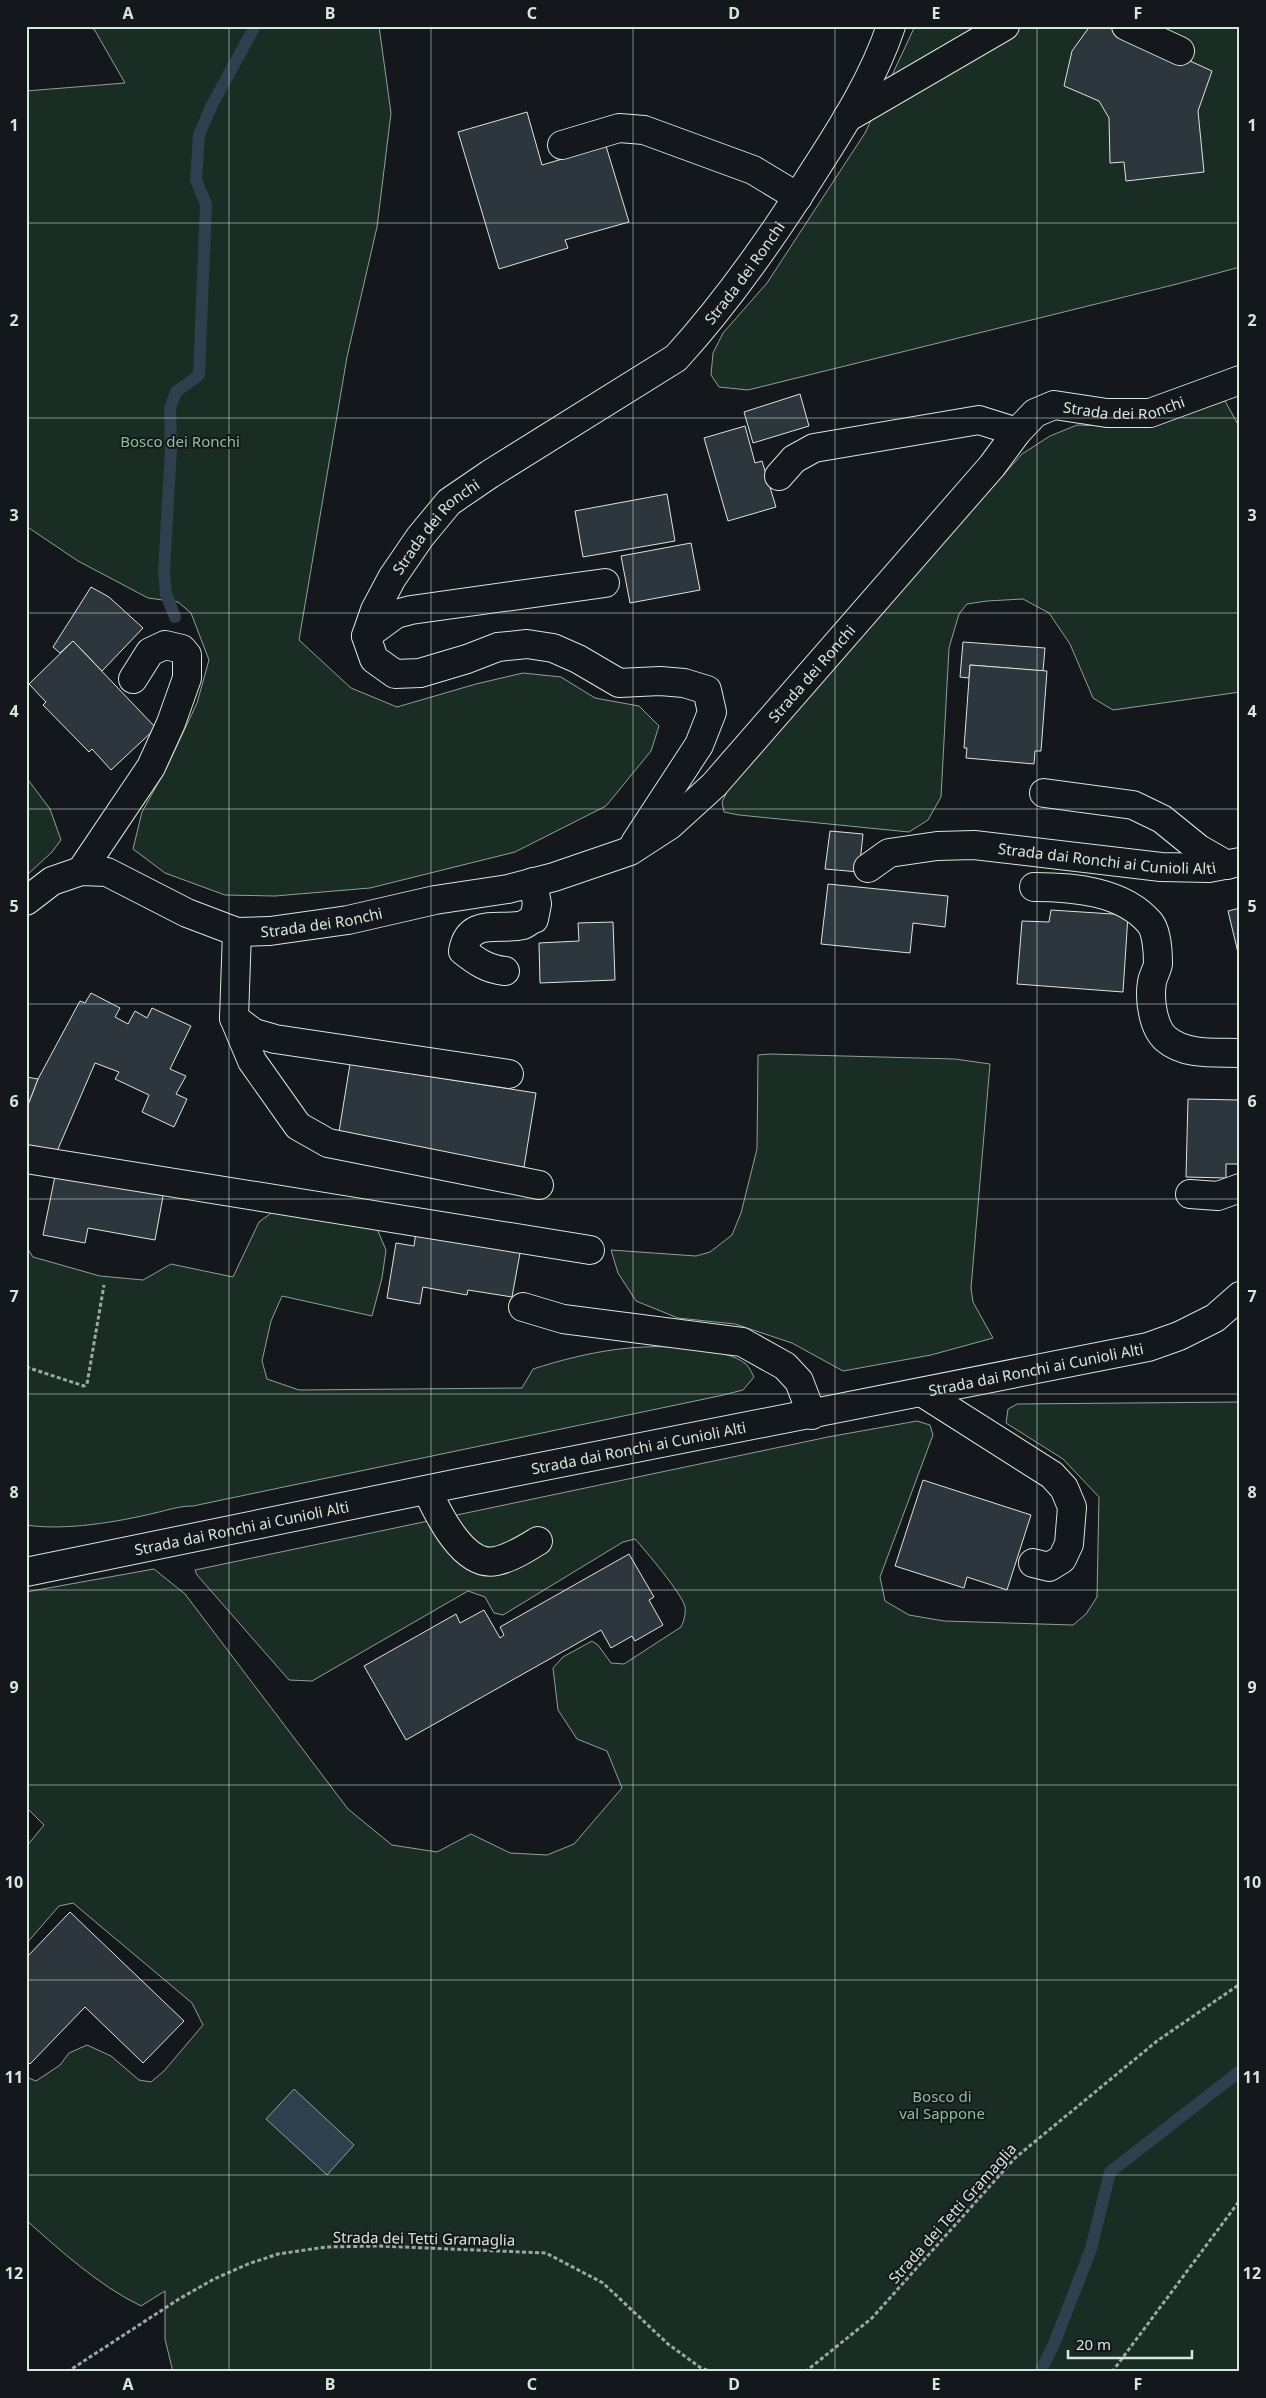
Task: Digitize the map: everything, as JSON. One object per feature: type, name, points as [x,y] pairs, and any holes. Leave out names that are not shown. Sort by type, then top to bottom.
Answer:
[{"type":"street","name":"Strada dei Ronchi","points":[[366,636],[374,610],[392,578],[420,537],[449,502],[490,474],[676,358],[728,296],[798,197],[847,118],[874,68],[891,26]]},
{"type":"street","points":[[847,118],[1005,26]]},
{"type":"street","points":[[1126,26],[1180,51]]},
{"type":"street","points":[[562,145],[619,128],[644,130],[753,170],[798,197]]},
{"type":"street","name":"Strada dei Ronchi","points":[[26,901],[52,881],[81,871],[107,872],[187,914],[237,932],[270,931],[348,920],[435,900],[508,889],[630,851],[670,825],[714,785],[992,466],[1017,432],[1035,413],[1054,405],[1107,413],[1150,412],[1240,380]]},
{"type":"street","points":[[779,476],[794,459],[814,448],[979,420],[1017,432]]},
{"type":"street","points":[[605,583],[411,610],[396,614],[366,636],[374,659],[395,674],[420,673],[498,646],[527,644],[553,648],[578,659],[619,683],[660,681],[684,683],[707,690],[712,712],[699,745],[630,851]]},
{"type":"street","points":[[81,871],[151,767],[172,723],[187,678],[187,655],[182,649],[165,645],[150,652],[133,679]]},
{"type":"street","points":[[1044,793],[1133,805],[1162,819],[1199,849],[1233,863]]},
{"type":"street","name":"Strada dai Ronchi ai Cunioli Alti","points":[[868,868],[889,853],[937,846],[974,844],[1161,867],[1209,868],[1233,863]]},
{"type":"street","points":[[505,971],[493,970],[478,964],[463,951],[465,940],[473,931],[495,926],[523,925],[534,919],[537,904],[533,882]]},
{"type":"street","points":[[1034,887],[1062,887],[1105,896],[1126,903],[1152,924],[1157,948],[1158,966],[1152,983],[1155,1023],[1165,1039],[1192,1051],[1240,1053]]},
{"type":"street","points":[[237,932],[234,1018],[252,1061],[298,1126],[328,1143],[539,1185]]},
{"type":"street","points":[[234,1018],[254,1033],[275,1039],[509,1074]]},
{"type":"street","points":[[26,1158],[590,1250]]},
{"type":"street","points":[[1190,1194],[1218,1196],[1240,1188]]},
{"type":"street","name":"Strada dai Ronchi ai Cunioli Alti","points":[[26,1572],[427,1490],[1148,1347],[1179,1336],[1214,1318],[1240,1296]]},
{"type":"street","points":[[523,1306],[563,1320],[742,1342],[784,1366],[799,1381],[812,1415]]},
{"type":"street","points":[[923,1393],[1052,1475],[1064,1488],[1072,1507],[1069,1544],[1062,1559],[1049,1567],[1033,1563]]},
{"type":"street","points":[[427,1490],[452,1535],[473,1558],[494,1562],[518,1553],[538,1541]]},
{"type":"path","points":[[26,1367],[84,1386],[86,1384],[104,1285]]},
{"type":"path","name":"Strada dei Tetti Gramaglia","points":[[805,2372],[872,2318],[1015,2158],[1157,2041],[1240,1984]]},
{"type":"path","points":[[1112,2372],[1240,2200]]},
{"type":"path","name":"Strada dei Tetti Gramaglia","points":[[67,2372],[178,2298],[248,2264],[278,2254],[326,2247],[379,2246],[546,2254],[603,2283],[668,2344],[701,2368],[713,2372]]},
{"type":"green space","name":"Bosco dei Ronchi","points":[[76,26],[379,26],[391,113],[377,227],[347,357],[299,640],[351,688],[397,707],[476,684],[523,673],[561,677],[595,698],[639,706],[659,726],[651,751],[606,806],[515,852],[370,888],[275,896],[225,895],[165,873],[133,849],[142,812],[167,767],[197,703],[209,660],[191,613],[178,602],[148,598],[78,561],[26,526],[26,91],[125,83],[94,29]]},
{"type":"green space","points":[[915,26],[1240,26],[1240,267],[748,390],[719,387],[711,375],[713,353],[723,333],[767,283],[865,133]]},
{"type":"green space","points":[[1225,401],[1240,428],[1240,692],[1113,710],[1093,698],[1070,644],[1049,613],[1023,599],[967,604],[959,614],[949,648],[941,797],[928,820],[909,832],[724,812],[722,802],[732,782],[1022,454],[1050,436],[1077,425],[1143,427]]},
{"type":"green space","points":[[26,777],[50,809],[61,840],[52,852],[26,876]]},
{"type":"green space","points":[[758,1055],[955,1059],[990,1064],[971,1288],[973,1302],[993,1338],[931,1355],[843,1371],[792,1343],[735,1324],[678,1318],[636,1301],[618,1273],[611,1250],[696,1256],[710,1252],[732,1235],[741,1213],[757,1149]]},
{"type":"green space","points":[[278,1208],[377,1229],[386,1250],[382,1278],[372,1316],[282,1296],[271,1321],[262,1361],[267,1379],[299,1390],[522,1388],[533,1369],[575,1357],[638,1347],[681,1347],[731,1356],[746,1364],[754,1377],[743,1390],[719,1396],[193,1506],[178,1507],[124,1520],[91,1525],[41,1527],[26,1525],[26,1246],[33,1257],[100,1276],[143,1280],[171,1264],[233,1277],[259,1222]]},
{"type":"green space","name":"Bosco di val Sappone","points":[[1240,1402],[1240,2372],[173,2372],[165,2339],[165,2291],[141,2306],[125,2298],[95,2278],[26,2220],[26,2077],[36,2081],[60,2065],[69,2053],[87,2045],[111,2056],[139,2080],[151,2082],[164,2071],[203,2025],[192,2003],[73,1903],[59,1906],[26,1944],[26,1847],[44,1825],[26,1807],[26,1592],[154,1569],[185,1594],[348,1809],[392,1845],[437,1852],[471,1834],[510,1853],[547,1855],[574,1844],[622,1788],[607,1751],[577,1739],[558,1710],[553,1668],[563,1657],[592,1641],[598,1645],[611,1663],[624,1664],[681,1627],[684,1620],[685,1607],[683,1601],[635,1539],[623,1542],[503,1615],[494,1613],[485,1597],[468,1591],[312,1681],[289,1680],[197,1575],[195,1570],[828,1437],[917,1421],[930,1425],[933,1435],[880,1577],[885,1601],[909,1615],[944,1621],[1073,1625],[1086,1614],[1097,1597],[1099,1497],[1063,1459],[1006,1423],[1008,1409],[1017,1404]]},
{"type":"water","points":[[294,2089],[354,2145],[327,2175],[266,2119]]},
{"type":"building","points":[[1090,26],[1113,26],[1212,71],[1198,111],[1204,172],[1126,181],[1124,162],[1110,163],[1109,118],[1099,101],[1064,86],[1072,51]]},
{"type":"building","points":[[527,112],[542,165],[606,146],[629,222],[565,240],[568,248],[499,269],[458,132]]},
{"type":"building","points":[[800,394],[809,426],[753,443],[744,412]]},
{"type":"building","points":[[745,426],[755,463],[762,461],[776,507],[728,521],[704,438]]},
{"type":"building","points":[[667,494],[675,541],[583,557],[575,511]]},
{"type":"building","points":[[691,543],[700,590],[630,603],[621,556]]},
{"type":"building","points":[[91,587],[109,597],[143,628],[102,671],[73,641],[60,653],[53,647]]},
{"type":"building","points":[[73,641],[156,728],[111,770],[92,749],[89,752],[43,705],[46,702],[29,684]]},
{"type":"building","points":[[963,642],[1045,648],[1043,671],[970,665],[969,678],[960,677]]},
{"type":"building","points":[[970,665],[1047,671],[1041,751],[1035,751],[1034,764],[966,758],[967,748],[964,748]]},
{"type":"building","points":[[830,831],[863,834],[859,872],[825,869]]},
{"type":"building","points":[[828,884],[948,896],[945,927],[913,923],[910,953],[821,944]]},
{"type":"building","points":[[1240,908],[1240,961],[1228,911]]},
{"type":"building","points":[[1051,910],[1128,915],[1123,992],[1017,984],[1022,921],[1049,922]]},
{"type":"building","points":[[613,922],[615,980],[540,983],[539,943],[579,941],[578,923]]},
{"type":"building","points":[[91,993],[120,1008],[115,1017],[128,1024],[135,1011],[147,1018],[152,1008],[191,1026],[170,1069],[186,1076],[176,1094],[187,1099],[174,1127],[142,1112],[149,1095],[115,1079],[119,1072],[95,1063],[55,1156],[26,1148],[26,1110],[38,1079],[80,1001],[85,1003]]},
{"type":"building","points":[[350,1064],[536,1093],[524,1167],[338,1138]]},
{"type":"building","points":[[26,1077],[38,1079],[26,1110]]},
{"type":"building","points":[[1188,1099],[1240,1100],[1240,1164],[1226,1164],[1226,1178],[1186,1177]]},
{"type":"building","points":[[56,1171],[164,1191],[155,1240],[88,1228],[85,1243],[43,1235]]},
{"type":"building","points":[[416,1232],[520,1253],[512,1297],[468,1290],[467,1295],[423,1287],[420,1304],[387,1298],[396,1243],[414,1246]]},
{"type":"building","points":[[923,1480],[1031,1515],[1007,1590],[967,1577],[964,1588],[895,1566]]},
{"type":"building","points":[[629,1554],[654,1597],[649,1600],[663,1625],[635,1641],[632,1636],[611,1648],[601,1630],[406,1740],[364,1666],[456,1614],[460,1623],[484,1610],[500,1638],[504,1635],[500,1627]]},
{"type":"building","points":[[70,1912],[184,2021],[143,2063],[85,2007],[30,2064],[26,2060],[26,1958]]},
{"type":"waterway","points":[[175,617],[166,594],[164,571],[171,449],[170,408],[176,392],[199,375],[206,204],[196,180],[199,135],[212,105],[255,26]]},
{"type":"waterway","points":[[1040,2372],[1054,2344],[1091,2249],[1110,2172],[1240,2071]]}]
